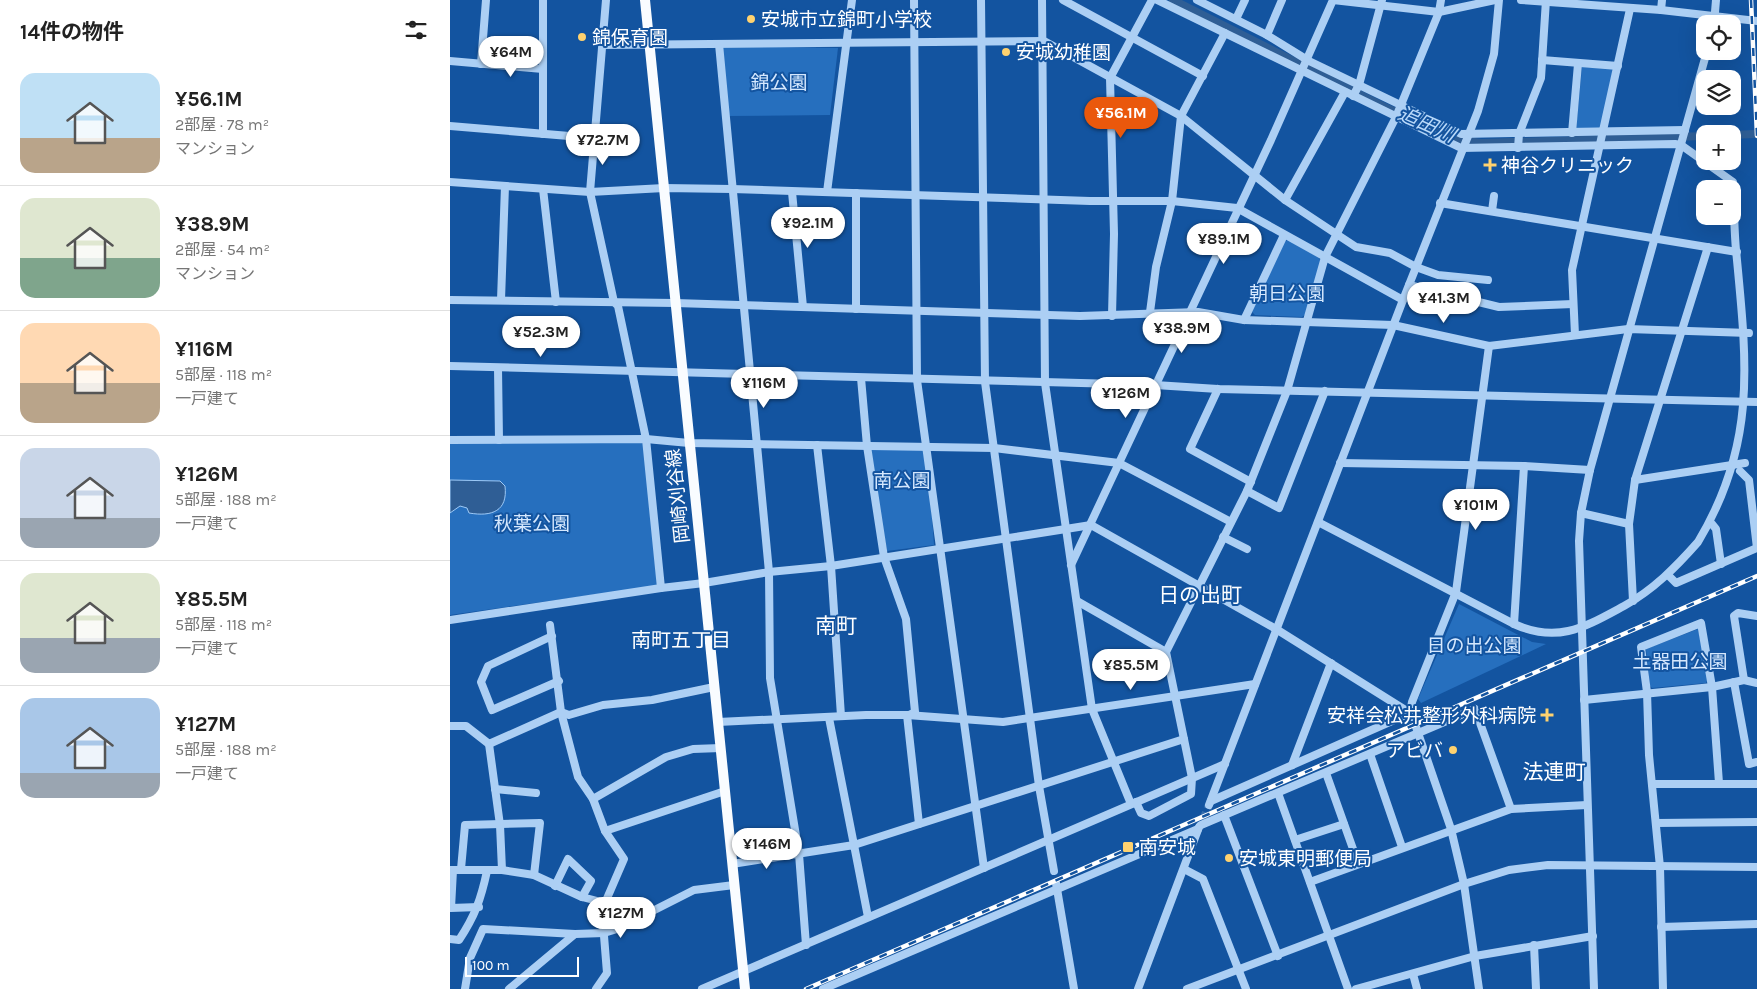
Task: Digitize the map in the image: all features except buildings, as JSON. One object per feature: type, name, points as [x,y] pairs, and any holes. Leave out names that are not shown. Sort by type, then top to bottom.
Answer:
[{"type":"main road","name":"岡崎刈谷線","points":[[645,0],[745,989]]},
{"type":"street","points":[[481,64],[486,0]]},
{"type":"street","points":[[543,0],[543,134]]},
{"type":"street","points":[[606,0],[590,192],[614,302],[618,306],[646,439],[661,588]]},
{"type":"street","points":[[827,192],[852,0]]},
{"type":"street","points":[[914,0],[917,380],[977,805],[984,868]]},
{"type":"street","points":[[980,0],[985,382],[1039,786],[1054,871]]},
{"type":"street","points":[[1042,0],[1044,41],[1046,383],[1092,709],[1134,803],[1141,813],[1149,816],[1189,797],[1192,789],[1192,778],[1166,652],[1230,522],[1247,492],[1287,391],[1325,257],[1396,117],[1439,12],[1441,0]]},
{"type":"street","points":[[1063,0],[1202,76]]},
{"type":"street","points":[[1112,316],[1110,78],[1152,0]]},
{"type":"street","points":[[1157,0],[1461,148],[1680,145],[1733,182],[1736,252],[1749,333],[1753,382]]},
{"type":"street","points":[[1236,20],[1244,0]]},
{"type":"street","points":[[1267,35],[1282,0]]},
{"type":"street","points":[[1071,565],[1254,174],[1333,0],[1381,3],[1439,12],[1495,0]]},
{"type":"street","points":[[1410,715],[1292,764],[1210,803],[1402,300],[1485,91],[1494,54],[1499,0]]},
{"type":"street","points":[[1521,0],[1598,3],[1630,9],[1661,10],[1696,16]]},
{"type":"street","points":[[1661,10],[1662,0]]},
{"type":"street","points":[[1715,15],[1716,0]]},
{"type":"street","points":[[1202,1],[1306,58],[1460,134],[1686,130]]},
{"type":"street","points":[[1518,148],[1519,134],[1541,78],[1546,1]]},
{"type":"street","points":[[1353,96],[1381,3]]},
{"type":"street","points":[[1575,335],[1572,270],[1630,9]]},
{"type":"street","points":[[1741,21],[1757,21]]},
{"type":"street","points":[[1150,312],[1156,267],[1172,201],[1181,116],[1225,33]]},
{"type":"street","points":[[602,45],[649,43],[845,44],[1044,41],[1181,116],[1285,200],[1356,247],[1390,254],[1438,275],[1488,280]]},
{"type":"street","points":[[719,44],[769,572],[770,678],[799,854],[806,945]]},
{"type":"street","points":[[1542,60],[1618,66]]},
{"type":"street","points":[[1594,989],[1581,629],[1579,541],[1581,513],[1590,470],[1628,329],[1656,238],[1705,60]]},
{"type":"street","points":[[450,61],[543,69]]},
{"type":"street","points":[[1572,133],[1578,64]]},
{"type":"street","points":[[1285,200],[1344,92]]},
{"type":"street","points":[[450,126],[593,138]]},
{"type":"street","points":[[450,182],[590,192],[664,188],[732,189],[1172,201],[1238,208],[1402,300]]},
{"type":"street","points":[[501,300],[505,186]]},
{"type":"street","points":[[543,189],[556,302]]},
{"type":"street","points":[[792,192],[803,307]]},
{"type":"street","points":[[856,193],[856,309]]},
{"type":"street","points":[[1492,211],[1494,196]]},
{"type":"street","points":[[1440,203],[1736,252]]},
{"type":"street","points":[[1244,320],[1284,235]]},
{"type":"street","points":[[1633,601],[1629,524],[1635,480],[1708,247]]},
{"type":"street","points":[[1409,285],[1499,307],[1573,304]]},
{"type":"street","points":[[450,300],[675,303],[1045,315],[1112,316],[1150,312],[1189,312],[1244,320],[1393,325],[1489,346],[1628,329],[1749,333]]},
{"type":"street","points":[[1410,715],[1412,702],[1456,592],[1489,346]]},
{"type":"street","points":[[450,366],[750,376],[1155,385],[1367,394],[1660,400],[1755,404],[1753,392]]},
{"type":"street","points":[[498,368],[499,440]]},
{"type":"street","points":[[861,378],[867,446],[884,557],[906,619],[915,712],[907,715]]},
{"type":"street","points":[[1218,389],[1190,449],[1251,482]]},
{"type":"street","points":[[1247,492],[1279,508],[1325,391]]},
{"type":"street","points":[[450,440],[646,439],[689,443],[994,448],[1119,463],[1230,522]]},
{"type":"street","points":[[817,445],[831,566],[841,716]]},
{"type":"street","points":[[1318,522],[1529,631],[1545,634],[1581,629],[1633,601],[1668,575],[1712,524],[1747,454]]},
{"type":"street","points":[[1340,463],[1524,466],[1590,470]]},
{"type":"street","points":[[1635,480],[1744,463]]},
{"type":"street","points":[[1514,624],[1524,466]]},
{"type":"street","points":[[1668,575],[1676,584],[1757,548],[1749,480],[1740,471]]},
{"type":"street","points":[[1581,513],[1629,524]]},
{"type":"street","points":[[1712,524],[1716,529],[1722,564]]},
{"type":"street","points":[[450,620],[769,572],[831,566],[1091,525],[1276,629],[1410,715]]},
{"type":"street","points":[[1223,537],[1247,549]]},
{"type":"street","points":[[1077,602],[1166,652]]},
{"type":"street","points":[[1744,680],[1734,616],[1738,613],[1757,616]]},
{"type":"street","points":[[1663,989],[1660,867],[1652,784],[1647,692],[1641,647],[1701,623],[1712,686],[1719,783]]},
{"type":"street","points":[[550,625],[559,681],[561,712],[578,777],[593,799],[605,831],[624,859],[602,911],[607,974],[596,989]]},
{"type":"street","points":[[552,636],[488,666],[481,682],[492,710],[559,681]]},
{"type":"street","points":[[1292,764],[1331,663]]},
{"type":"street","points":[[1584,700],[1712,686],[1744,680],[1757,683]]},
{"type":"street","points":[[1734,682],[1750,764],[1757,762]]},
{"type":"street","points":[[718,722],[907,715],[964,721],[1002,722],[1254,684]]},
{"type":"street","points":[[489,744],[561,712],[568,715],[603,705],[652,700],[714,687]]},
{"type":"street","points":[[823,989],[1201,824],[1370,754],[1417,730],[1475,709],[1510,809]]},
{"type":"street","points":[[907,715],[918,824]]},
{"type":"street","points":[[829,718],[868,917]]},
{"type":"street","points":[[450,726],[466,726],[489,744],[500,825],[502,870]]},
{"type":"street","points":[[1417,730],[1451,829],[1464,884],[1479,989]]},
{"type":"street","points":[[732,864],[854,845],[1184,739]]},
{"type":"street","points":[[593,799],[666,757],[693,749],[722,748]]},
{"type":"street","points":[[1370,754],[1402,847]]},
{"type":"street","points":[[702,989],[1050,841],[1225,764]]},
{"type":"street","points":[[1326,773],[1358,863]]},
{"type":"street","points":[[1652,784],[1757,784]]},
{"type":"street","points":[[495,788],[536,794]]},
{"type":"street","points":[[605,831],[725,791]]},
{"type":"street","points":[[1278,793],[1348,989]]},
{"type":"street","points":[[1310,882],[1510,809],[1587,805]]},
{"type":"street","points":[[1224,815],[1278,956]]},
{"type":"street","points":[[1656,823],[1757,822]]},
{"type":"street","points":[[478,907],[451,908],[454,870],[465,825],[540,823],[534,876]]},
{"type":"street","points":[[1138,989],[1201,824]]},
{"type":"street","points":[[1295,840],[1344,824]]},
{"type":"street","points":[[555,886],[568,859],[592,881],[582,897]]},
{"type":"street","points":[[1187,989],[1464,884],[1530,867],[1757,866]]},
{"type":"street","points":[[1184,869],[1203,879],[1246,989]]},
{"type":"street","points":[[454,870],[502,870],[534,876],[582,897],[605,903]]},
{"type":"street","points":[[450,939],[458,940],[478,907],[487,871]]},
{"type":"street","points":[[465,989],[470,958],[483,929],[575,934],[604,933],[617,929],[694,890],[734,885]]},
{"type":"street","points":[[1057,886],[1074,989]]},
{"type":"street","points":[[1661,927],[1757,924]]},
{"type":"street","points":[[509,989],[575,934]]},
{"type":"street","points":[[1356,989],[1474,956],[1593,936]]},
{"type":"street","points":[[1534,945],[1536,989]]},
{"type":"street","points":[[1414,974],[1417,989]]},
{"type":"green space","name":"錦公園","points":[[722,46],[838,48],[830,115],[725,116]]},
{"type":"green space","points":[[1582,67],[1613,69],[1601,128],[1576,129]]},
{"type":"green space","name":"朝日公園","points":[[1288,240],[1318,257],[1321,261],[1306,314],[1302,317],[1255,315],[1252,312],[1285,241]]},
{"type":"green space","name":"秋葉公園","points":[[641,442],[644,445],[657,584],[655,586],[450,615],[450,443]]},
{"type":"green space","name":"南公園","points":[[867,446],[927,447],[934,545],[887,551]]},
{"type":"green space","name":"日の出公園","points":[[1459,604],[1532,642],[1546,644],[1421,703],[1418,699]]},
{"type":"green space","name":"土器田公園","points":[[1698,629],[1708,679],[1706,683],[1652,688],[1650,686],[1646,649]]},
{"type":"shaded area","points":[[450,480],[500,481],[505,486],[504,501],[501,507],[491,513],[469,513],[467,508],[460,506],[450,513]]},
{"type":"waterway","name":"追田川","points":[[1173,0],[1387,108],[1455,139],[1481,143],[1696,136]]},
{"type":"waterway","name":"追田川","points":[[1741,135],[1754,134]]},
{"type":"tunnel","points":[[1203,820],[1209,805]]},
{"type":"railway","points":[[1751,0],[1757,136]]},
{"type":"railway","points":[[806,989],[1757,576]]},
{"type":"place","name":"安城市立錦町小学校","points":[[751,19]]},
{"type":"place","name":"錦保育園","points":[[582,37]]},
{"type":"place","name":"安城幼稚園","points":[[1006,52]]},
{"type":"place","name":"神谷クリニック","points":[[1490,165]]},
{"type":"place","name":"安祥会松井整形外科病院","points":[[1547,715]]},
{"type":"place","name":"アビバ","points":[[1453,750]]},
{"type":"place","name":"南安城","points":[[1128,847]]},
{"type":"place","name":"安城東明郵便局","points":[[1229,858]]},
{"type":"district","name":"日の出町","points":[[1200,595]]},
{"type":"district","name":"南町","points":[[836,626]]},
{"type":"district","name":"南町五丁目","points":[[681,640]]},
{"type":"district","name":"法連町","points":[[1554,772]]}]
